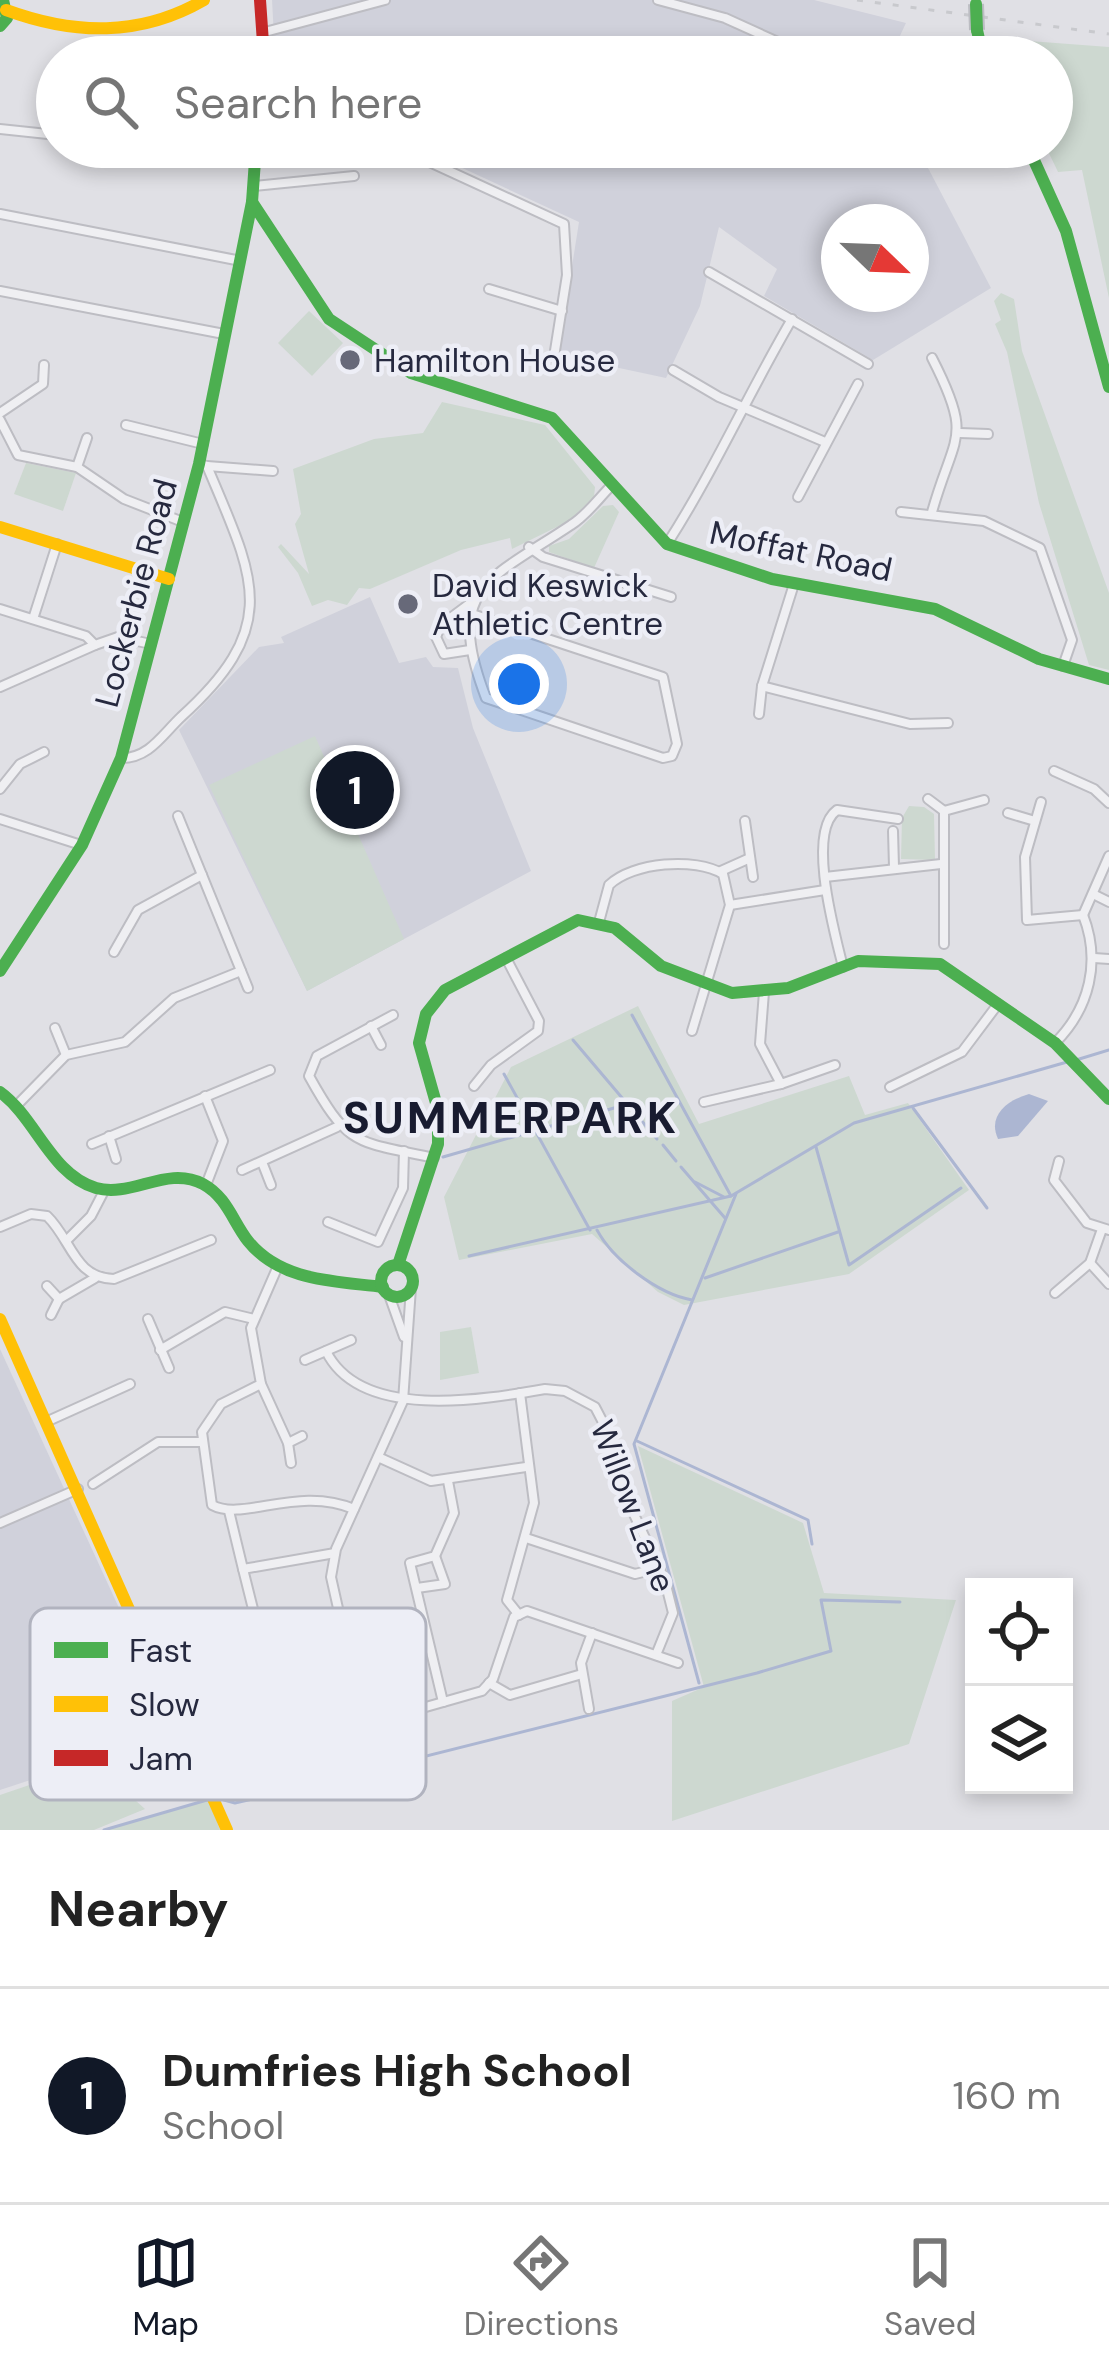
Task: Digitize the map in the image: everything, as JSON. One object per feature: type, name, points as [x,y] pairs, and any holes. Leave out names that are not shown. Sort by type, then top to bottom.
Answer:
[{"type":"street","points":[[32,21],[3,5],[2,26],[32,21],[86,29],[135,28],[178,15],[204,0]]},
{"type":"street","points":[[260,0],[265,36]]},
{"type":"street","points":[[265,32],[385,0]]},
{"type":"street","points":[[658,0],[725,18],[765,36]]},
{"type":"street","points":[[976,2],[978,36]]},
{"type":"street","points":[[0,129],[36,133]]},
{"type":"street","points":[[252,202],[253,168]]},
{"type":"street","points":[[443,168],[564,224],[567,277],[554,357]]},
{"type":"street","points":[[1038,168],[1064,224],[1109,387]]},
{"type":"street","points":[[251,186],[354,176]]},
{"type":"street","name":"Lockerbie Road","points":[[0,971],[82,845],[121,758],[203,465],[236,260],[252,202]]},
{"type":"street","name":"Moffat Road","points":[[252,202],[316,305],[338,326],[411,373],[552,418],[668,544],[794,584],[935,609],[1063,668],[1109,679]]},
{"type":"street","points":[[0,214],[236,260]]},
{"type":"street","points":[[710,272],[868,364]]},
{"type":"street","points":[[489,289],[562,311]]},
{"type":"street","points":[[0,291],[224,334]]},
{"type":"street","points":[[668,544],[717,468],[741,407],[792,319]]},
{"type":"street","points":[[932,358],[951,394],[960,433],[932,512]]},
{"type":"street","points":[[44,365],[43,384],[0,416],[18,454],[77,467],[124,499],[184,522]]},
{"type":"street","points":[[673,370],[741,407],[825,442]]},
{"type":"street","points":[[798,497],[858,384]]},
{"type":"street","points":[[126,425],[203,444]]},
{"type":"street","points":[[960,433],[988,434]]},
{"type":"street","points":[[77,467],[87,438]]},
{"type":"street","points":[[121,758],[143,756],[236,658],[244,643],[249,567],[203,465],[273,471]]},
{"type":"street","points":[[470,650],[443,654],[436,637],[441,625],[477,598],[500,568],[574,524],[611,486]]},
{"type":"street","points":[[901,512],[984,521],[1040,548],[1051,568],[1072,640],[1063,668]]},
{"type":"street","points":[[0,527],[169,580]]},
{"type":"street","points":[[33,619],[57,544]]},
{"type":"street","points":[[529,547],[543,557],[671,597]]},
{"type":"street","points":[[759,714],[762,686],[794,584]]},
{"type":"street","points":[[472,614],[663,677],[676,751],[663,758],[486,698],[470,650],[472,614],[477,598]]},
{"type":"street","points":[[0,609],[86,636],[95,645]]},
{"type":"street","points":[[0,686],[118,637],[151,644]]},
{"type":"street","points":[[762,686],[910,724],[948,723]]},
{"type":"street","points":[[0,789],[20,764],[44,752]]},
{"type":"street","points":[[1054,771],[1094,789],[1109,803]]},
{"type":"street","points":[[928,799],[944,812]]},
{"type":"street","points":[[944,812],[984,800]]},
{"type":"street","points":[[1041,802],[1024,857],[1027,920],[1083,915]]},
{"type":"street","points":[[843,967],[825,890],[830,815],[837,810],[898,819]]},
{"type":"street","points":[[944,812],[940,864],[944,944]]},
{"type":"street","points":[[1007,813],[1035,821]]},
{"type":"street","points":[[178,816],[248,988]]},
{"type":"street","points":[[0,819],[82,845]]},
{"type":"street","points":[[745,821],[753,877]]},
{"type":"street","points":[[893,830],[894,867]]},
{"type":"street","points":[[1055,1043],[1088,993],[1094,958],[1083,915],[1109,856]]},
{"type":"street","points":[[599,922],[609,885],[629,872],[647,866],[721,872],[750,858]]},
{"type":"street","points":[[825,877],[940,864]]},
{"type":"street","points":[[692,1031],[730,905],[721,872]]},
{"type":"street","points":[[115,952],[138,910],[202,875]]},
{"type":"street","points":[[730,905],[825,890]]},
{"type":"street","points":[[1093,894],[1109,902]]},
{"type":"street","points":[[407,1344],[386,1291],[384,1272],[398,1265],[436,1158],[438,1110],[422,1059],[421,1028],[446,990],[565,924],[599,922],[615,928],[662,966],[706,987],[764,992],[888,958],[940,964],[1055,1043],[1109,1100]]},
{"type":"street","points":[[474,1086],[491,1065],[538,1031],[531,1004],[505,957]]},
{"type":"street","points":[[1094,958],[1109,959]]},
{"type":"street","points":[[19,1103],[66,1055],[125,1042],[173,998],[241,971]]},
{"type":"street","points":[[764,992],[760,1044],[782,1084]]},
{"type":"street","points":[[890,1087],[962,1052],[999,1002]]},
{"type":"street","points":[[393,1015],[310,1065],[309,1076],[337,1127],[360,1141],[436,1158]]},
{"type":"street","points":[[371,1026],[381,1045]]},
{"type":"street","points":[[55,1028],[66,1055]]},
{"type":"street","points":[[249,1077],[252,1062]]},
{"type":"street","points":[[704,1102],[782,1084],[835,1065]]},
{"type":"street","points":[[92,1144],[270,1070]]},
{"type":"street","points":[[0,1092],[19,1103],[68,1171],[104,1191],[164,1178],[206,1184],[232,1208],[248,1241],[279,1264],[330,1285],[404,1295],[411,1288]]},
{"type":"street","points":[[205,1096],[223,1141],[206,1184]]},
{"type":"street","points":[[242,1170],[337,1127]]},
{"type":"street","points":[[109,1136],[116,1159]]},
{"type":"street","points":[[328,1222],[378,1242],[403,1188],[404,1151]]},
{"type":"street","points":[[1054,1293],[1090,1263],[1106,1230],[1087,1223],[1054,1180],[1059,1161]]},
{"type":"street","points":[[262,1162],[271,1185]]},
{"type":"street","points":[[66,1241],[91,1216],[104,1191]]},
{"type":"street","points":[[0,1227],[40,1214],[53,1222],[95,1278]]},
{"type":"street","points":[[183,1236],[188,1249]]},
{"type":"street","points":[[52,1316],[58,1300],[95,1278],[114,1279],[211,1240]]},
{"type":"street","points":[[1090,1263],[1109,1284]]},
{"type":"street","points":[[279,1264],[254,1319],[250,1347],[291,1462]]},
{"type":"street","points":[[338,1608],[331,1577],[335,1552],[403,1402],[411,1288],[410,1273],[398,1265]]},
{"type":"street","points":[[46,1286],[58,1300]]},
{"type":"street","points":[[160,1350],[225,1312],[254,1319]]},
{"type":"street","points":[[0,1319],[48,1421],[86,1486],[134,1608]]},
{"type":"street","points":[[148,1319],[169,1368]]},
{"type":"street","points":[[305,1360],[351,1340]]},
{"type":"street","points":[[326,1351],[335,1370],[403,1402]]},
{"type":"street","points":[[48,1421],[130,1384]]},
{"type":"street","points":[[261,1384],[211,1413],[201,1442],[212,1505],[230,1511],[312,1497],[354,1509]]},
{"type":"street","name":"Willow Lane","points":[[403,1402],[565,1391],[595,1407],[608,1432],[619,1482],[673,1613],[656,1655]]},
{"type":"street","points":[[520,1393],[534,1503],[507,1600],[520,1615]]},
{"type":"street","points":[[288,1443],[302,1436]]},
{"type":"street","points":[[0,1523],[86,1486],[158,1442],[201,1442]]},
{"type":"street","points":[[378,1457],[431,1481],[526,1467]]},
{"type":"street","points":[[417,1588],[445,1584],[435,1556],[454,1513],[448,1481]]},
{"type":"street","points":[[230,1511],[252,1608]]},
{"type":"street","points":[[526,1538],[635,1574],[658,1568]]},
{"type":"street","points":[[243,1569],[335,1552]]},
{"type":"street","points":[[422,1608],[410,1563],[435,1556]]},
{"type":"street","points":[[426,1706],[482,1691],[520,1615],[527,1611],[678,1663]]},
{"type":"street","points":[[426,1627],[443,1702]]},
{"type":"street","points":[[589,1708],[582,1674],[592,1633]]},
{"type":"street","points":[[489,1684],[510,1694],[582,1674]]},
{"type":"street","points":[[214,1800],[227,1830]]},
{"type":"shaded area","points":[[272,0],[814,0],[906,23],[900,36],[274,36]]},
{"type":"shaded area","points":[[1073,44],[1109,47],[1109,298],[1082,170],[1058,172],[1056,168],[1073,168]]},
{"type":"shaded area","points":[[462,168],[928,168],[991,288],[873,360],[764,296],[777,269],[719,227],[700,306],[666,378],[558,355],[579,222]]},
{"type":"shaded area","points":[[1001,293],[1014,299],[1022,351],[1109,593],[1109,670],[1089,665],[1039,503],[1007,352],[995,324],[1001,320],[994,301]]},
{"type":"shaded area","points":[[309,311],[343,343],[312,376],[278,343]]},
{"type":"shaded area","points":[[442,402],[545,425],[595,487],[594,497],[569,521],[512,549],[510,538],[461,550],[370,589],[359,588],[347,605],[328,600],[312,606],[298,573],[278,547],[281,544],[309,574],[295,524],[301,514],[293,469],[374,439],[423,433]]},
{"type":"shaded area","points":[[26,463],[76,473],[63,511],[14,494]]},
{"type":"shaded area","points":[[613,505],[619,512],[594,568],[549,552],[549,546],[569,539],[603,506]]},
{"type":"shaded area","points":[[370,597],[399,663],[426,657],[433,667],[458,668],[473,728],[531,871],[307,991],[179,730],[259,647],[284,643],[281,637]]},
{"type":"shaded area","points":[[315,736],[404,939],[307,991],[209,785]]},
{"type":"shaded area","points":[[909,806],[924,807],[934,814],[935,860],[901,859],[902,818]]},
{"type":"shaded area","points":[[638,1006],[699,1124],[849,1076],[865,1115],[908,1103],[969,1190],[849,1274],[684,1305],[658,1292],[592,1234],[459,1260],[444,1197],[511,1067]]},
{"type":"shaded area","points":[[471,1327],[479,1373],[440,1380],[440,1332]]},
{"type":"shaded area","points":[[0,1349],[119,1608],[30,1608],[30,1780],[0,1790]]},
{"type":"shaded area","points":[[638,1446],[803,1523],[824,1593],[956,1600],[909,1744],[672,1821],[672,1701],[704,1687]]},
{"type":"shaded area","points":[[30,1785],[30,1800],[135,1800],[145,1809],[94,1830],[0,1830],[0,1795]]},
{"type":"shaded area","points":[[209,1800],[220,1830],[104,1830]]},
{"type":"water","points":[[1029,1094],[1048,1101],[1018,1136],[998,1139],[997,1116]]},
{"type":"waterway","points":[[632,1015],[731,1196]]},
{"type":"waterway","points":[[573,1040],[657,1139]]},
{"type":"waterway","points":[[1076,1060],[1109,1050]]},
{"type":"waterway","points":[[469,1256],[731,1196],[854,1123],[1067,1062]]},
{"type":"waterway","points":[[504,1074],[590,1230]]},
{"type":"waterway","points":[[443,1157],[628,1104]]},
{"type":"waterway","points":[[913,1108],[987,1208]]},
{"type":"waterway","points":[[663,1145],[676,1161]]},
{"type":"waterway","points":[[816,1147],[849,1265],[961,1188]]},
{"type":"waterway","points":[[681,1167],[725,1218]]},
{"type":"waterway","points":[[695,1182],[724,1197]]},
{"type":"waterway","points":[[699,1683],[634,1444],[736,1194]]},
{"type":"waterway","points":[[597,1230],[638,1274],[665,1291],[692,1300]]},
{"type":"waterway","points":[[705,1278],[838,1232]]},
{"type":"waterway","points":[[637,1441],[808,1520],[812,1544]]},
{"type":"waterway","points":[[426,1756],[831,1651],[821,1600],[900,1602]]},
{"type":"waterway","points":[[104,1830],[207,1800]]},
{"type":"waterway","points":[[224,1800],[248,1800]]},
{"type":"railway","points":[[857,0],[1109,34]]},
{"type":"traffic: fast","points":[[0,26],[7,18],[3,0]]},
{"type":"traffic: fast","points":[[976,4],[977,30]]},
{"type":"traffic: fast","points":[[977,30],[978,36]]},
{"type":"traffic: fast","points":[[0,971],[82,845],[121,758],[199,464],[252,202],[254,168]]},
{"type":"traffic: fast","points":[[1038,168],[1066,231],[1109,387]]},
{"type":"traffic: fast","points":[[252,202],[329,319],[411,373],[552,418],[667,544],[772,579],[935,609],[1039,659],[1109,679]]},
{"type":"traffic: fast","points":[[398,1265],[438,1144],[438,1110],[419,1043],[426,1014],[445,990],[578,920],[615,928],[661,966],[732,993],[788,988],[858,961],[940,964],[1055,1043],[1109,1099]]},
{"type":"traffic: fast","points":[[0,1092],[55,1159],[80,1181],[109,1190],[190,1179],[218,1196],[248,1241],[276,1265],[328,1281],[383,1287]]},
{"type":"traffic: fast","points":[[397,1265],[408,1270],[413,1281],[408,1292],[397,1297],[386,1292],[381,1281],[386,1270],[397,1265]]},
{"type":"traffic: slow","points":[[6,10],[57,24],[106,28],[156,21],[204,0]]},
{"type":"traffic: slow","points":[[0,527],[169,579]]},
{"type":"traffic: slow","points":[[0,1319],[128,1608]]},
{"type":"traffic: slow","points":[[214,1800],[227,1830]]},
{"type":"traffic: jam","points":[[260,0],[263,36]]},
{"type":"place","name":"Hamilton House","points":[[350,360]]},
{"type":"place","name":"David Keswick Athletic Centre","points":[[408,604]]},
{"type":"place","name":"Dumfries High School","points":[[355,790]]},
{"type":"district","name":"SUMMERPARK","points":[[511,1117]]}]
